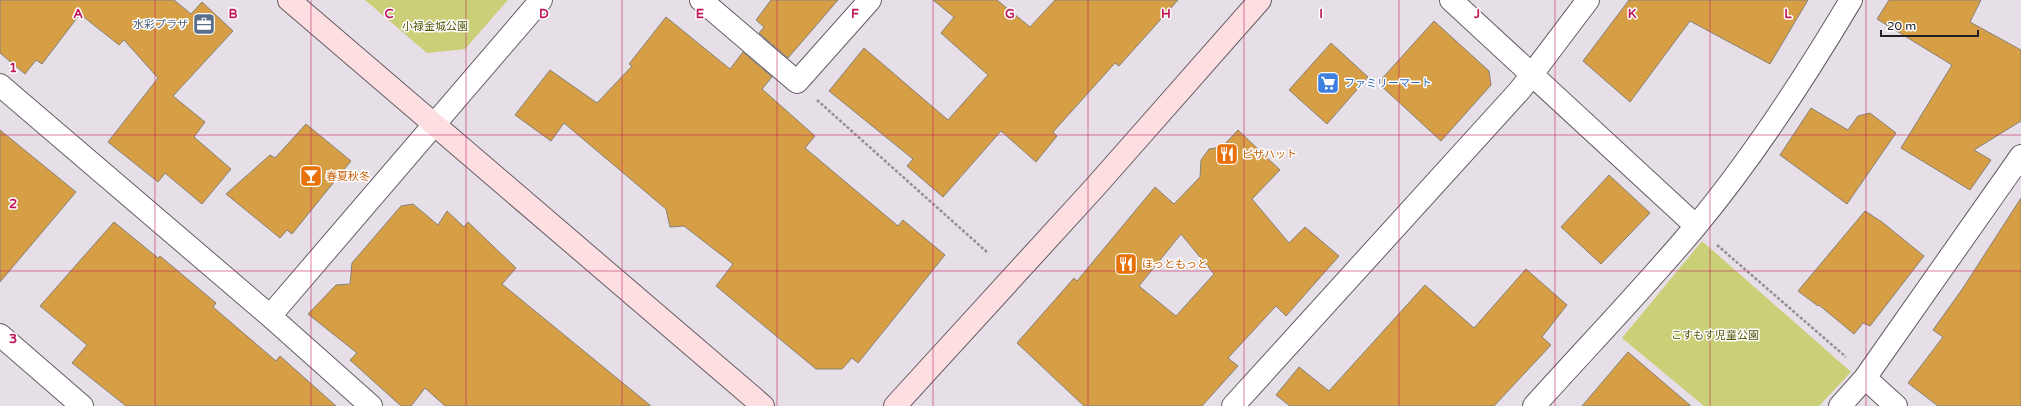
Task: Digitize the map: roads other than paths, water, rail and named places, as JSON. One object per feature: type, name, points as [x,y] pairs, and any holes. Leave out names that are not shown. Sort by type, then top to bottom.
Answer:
[{"type":"street","points":[[289,0],[763,406]]},
{"type":"street","points":[[270,316],[541,0]]},
{"type":"street","points":[[701,0],[797,82],[870,0]]},
{"type":"street","points":[[896,406],[1096,186],[1260,0]]},
{"type":"street","points":[[1451,0],[1533,74],[1696,226]]},
{"type":"street","points":[[1233,406],[1533,74],[1588,0]]},
{"type":"street","points":[[1534,406],[1696,226],[1760,142],[1818,56],[1851,0]]},
{"type":"street","points":[[0,85],[270,316],[371,406]]},
{"type":"street","points":[[1840,406],[1865,378],[2021,156]]},
{"type":"street","points":[[0,335],[82,406]]},
{"type":"street","points":[[1865,378],[1896,406]]},
{"type":"place","name":"水彩プラザ","points":[[204,24]]},
{"type":"place","name":"ファミリーマート","points":[[1328,83]]},
{"type":"place","name":"ピザハット","points":[[1227,154]]},
{"type":"place","name":"春夏秋冬","points":[[311,176]]},
{"type":"place","name":"ほっともっと","points":[[1126,264]]},
{"type":"park label","name":"小禄金城公園","points":[[435,26]]},
{"type":"park label","name":"こすもす児童公園","points":[[1715,335]]}]
